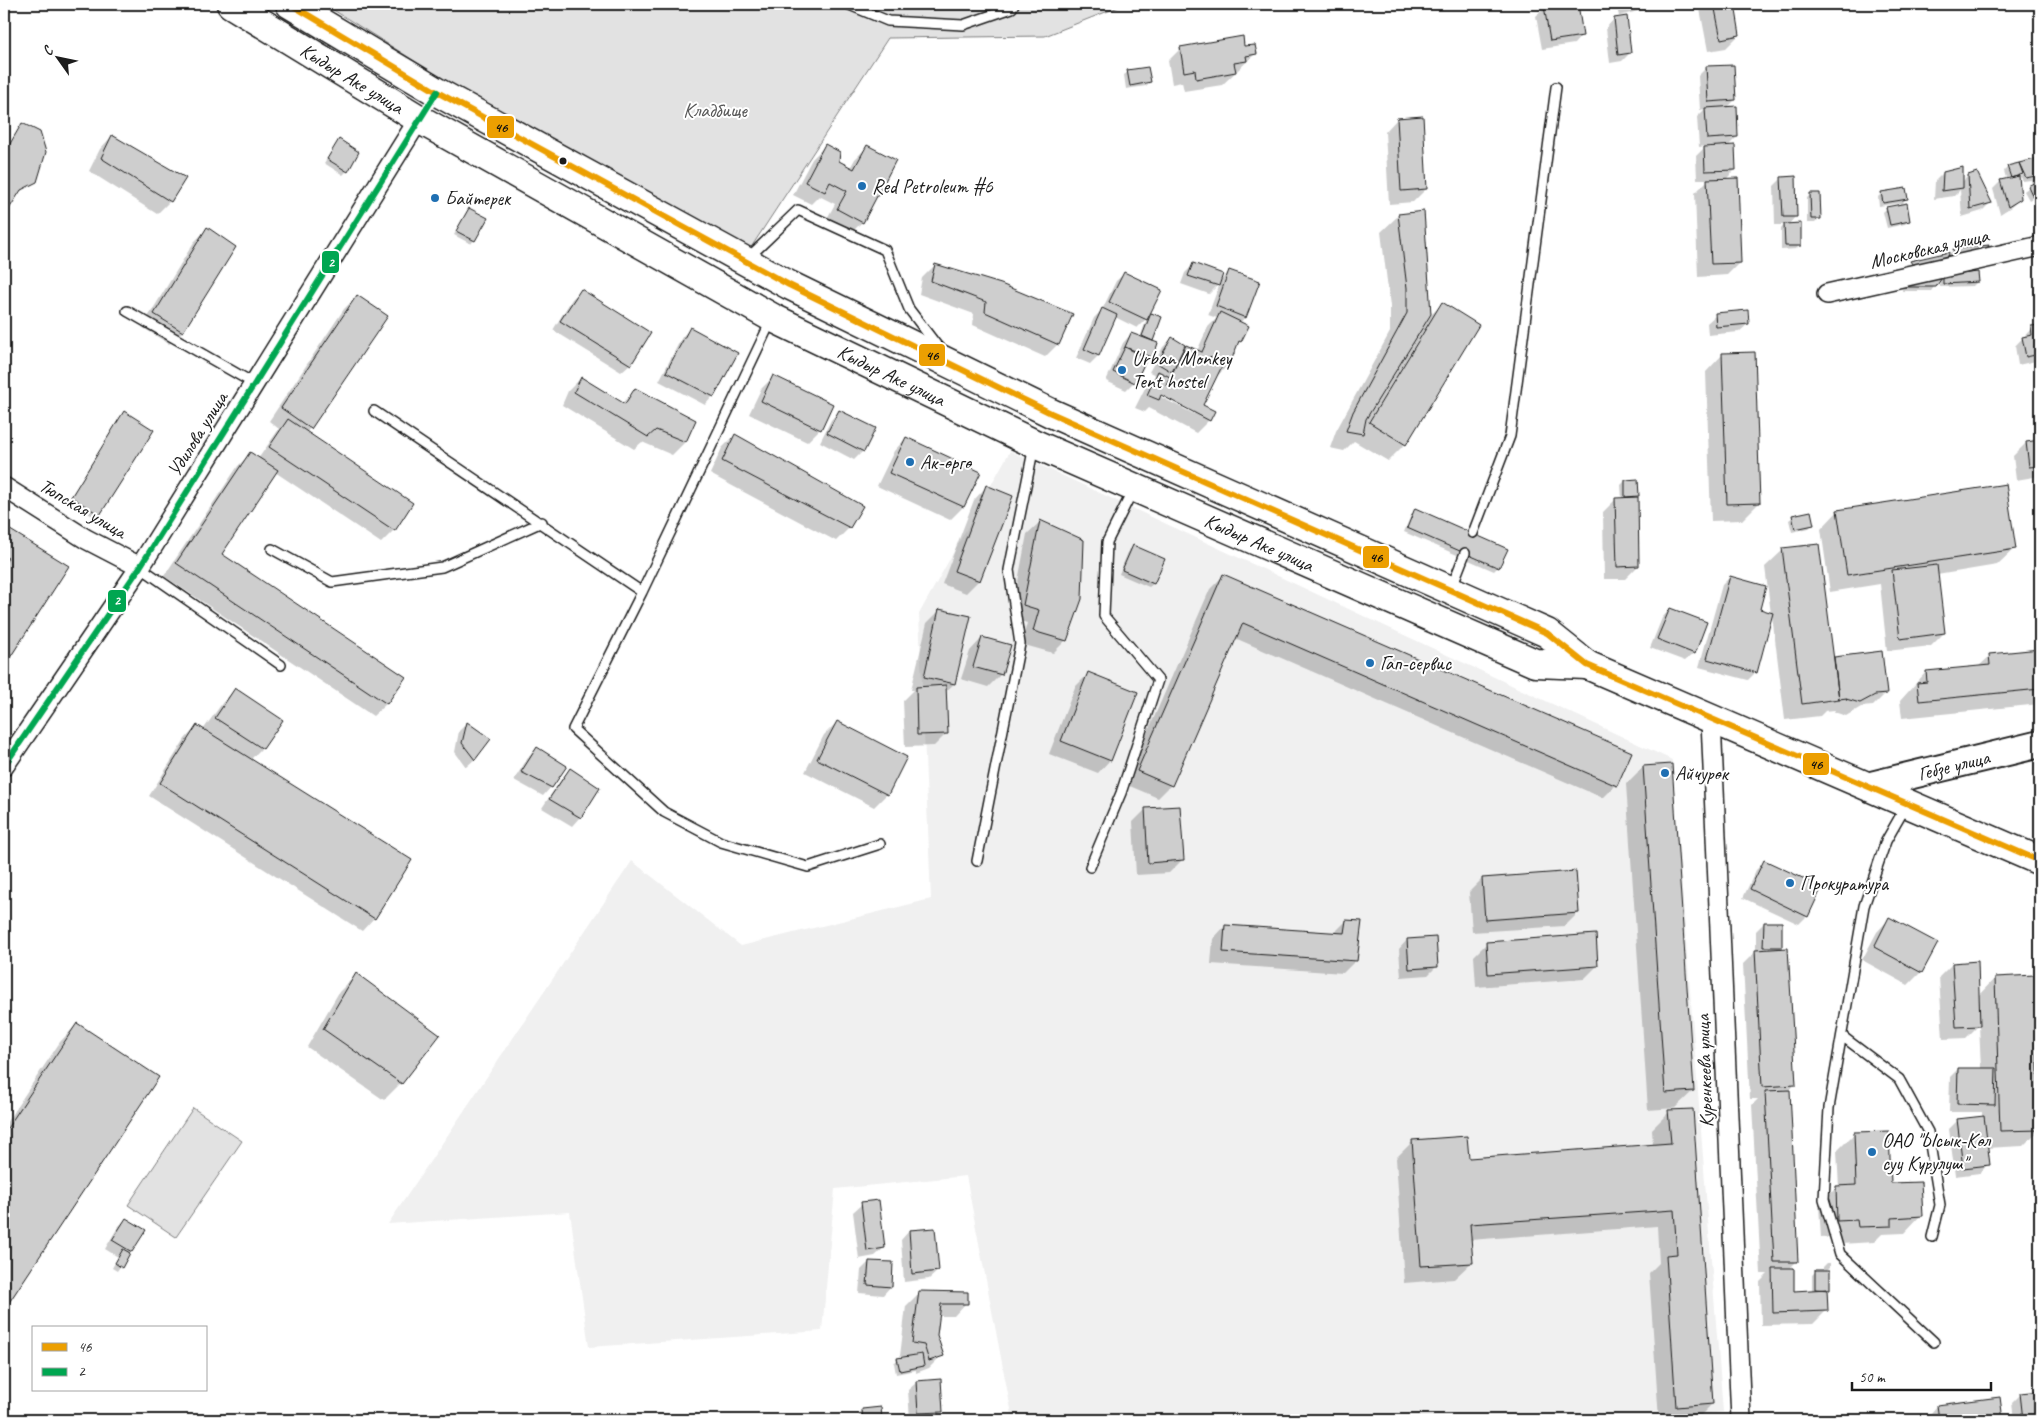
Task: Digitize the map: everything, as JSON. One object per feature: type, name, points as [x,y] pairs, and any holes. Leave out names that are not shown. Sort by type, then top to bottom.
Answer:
[{"type":"highway","name":"Кыдыр Аке улица","points":[[231,4],[419,119],[773,318],[1035,444],[1535,663],[1587,665]]},
{"type":"highway","name":"Кыдыр Аке улица","points":[[290,4],[437,92],[745,261],[950,364],[1051,413],[1547,633],[1587,665],[2040,861]]},
{"type":"highway","points":[[419,119],[437,92]]},
{"type":"highway","points":[[728,292],[745,261]]},
{"type":"highway","points":[[773,318],[790,285]]},
{"type":"highway","points":[[1035,444],[1051,413]]},
{"type":"main road","name":"Гебзе улица","points":[[1867,786],[2040,744]]},
{"type":"street","name":"Удилова улица","points":[[4,766],[140,567],[419,119]]},
{"type":"street","name":"Московская улица","points":[[1827,294],[2040,246]]},
{"type":"street","name":"Тюпская улица","points":[[6,493],[86,539],[140,567]]},
{"type":"street","name":"Куренкеева улица","points":[[1711,720],[1741,1420]]},
{"type":"lane","points":[[847,4],[888,21],[963,25],[1012,8],[1014,4]]},
{"type":"lane","points":[[1473,533],[1510,436],[1556,87]]},
{"type":"lane","points":[[745,261],[798,210],[885,250],[908,309],[950,364]]},
{"type":"lane","points":[[127,311],[255,384]]},
{"type":"lane","points":[[773,318],[642,592],[573,728],[664,812],[721,842],[808,867],[880,844]]},
{"type":"lane","points":[[374,411],[542,522],[642,592]]},
{"type":"lane","points":[[977,862],[1020,644],[1009,570],[1035,444]]},
{"type":"lane","points":[[1090,867],[1121,793],[1158,680],[1104,616],[1107,542],[1135,488]]},
{"type":"lane","points":[[272,549],[332,582],[442,567],[542,522]]},
{"type":"lane","points":[[1450,591],[1465,553]]},
{"type":"lane","points":[[140,567],[281,665]]},
{"type":"lane","points":[[1907,804],[1886,842],[1864,906],[1829,1108],[1824,1199],[1840,1254],[1934,1342]]},
{"type":"lane","points":[[1842,1036],[1899,1079],[1928,1132],[1940,1206],[1932,1237]]},
{"type":"shaded area","points":[[1010,451],[1672,760],[1723,1412],[1666,1420],[1013,1420],[966,1176],[835,1189],[822,1331],[589,1347],[570,1212],[388,1224],[632,861],[741,946],[931,899],[919,614]]},
{"type":"green space","name":"Кладбище","points":[[324,4],[1126,4],[1045,36],[888,38],[750,249],[475,99]]},
{"type":"green space","points":[[193,1108],[242,1141],[176,1237],[128,1205]]},
{"type":"building","points":[[1578,4],[1583,36],[1550,41],[1544,6]]},
{"type":"building","points":[[1714,4],[1735,4],[1740,35],[1721,39]]},
{"type":"building","points":[[1627,16],[1631,53],[1618,55],[1614,18]]},
{"type":"building","points":[[1243,36],[1244,46],[1255,45],[1257,54],[1246,56],[1247,61],[1234,63],[1236,72],[1196,79],[1195,70],[1184,72],[1180,47]]},
{"type":"building","points":[[1734,65],[1736,100],[1708,102],[1706,66]]},
{"type":"building","points":[[1148,67],[1151,82],[1130,86],[1127,70]]},
{"type":"building","points":[[1737,106],[1738,137],[1707,139],[1705,108]]},
{"type":"building","points":[[1423,116],[1427,189],[1401,191],[1397,118]]},
{"type":"building","points":[[22,123],[40,132],[46,152],[37,182],[21,190],[4,217],[4,154]]},
{"type":"building","points":[[112,135],[186,178],[171,202],[101,158]]},
{"type":"building","points":[[339,139],[359,152],[348,172],[327,159]]},
{"type":"building","points":[[825,144],[840,152],[839,161],[854,169],[867,145],[896,160],[863,223],[837,209],[847,191],[830,182],[825,192],[805,182]]},
{"type":"building","points":[[1735,145],[1736,170],[1705,171],[1704,147]]},
{"type":"building","points":[[2040,157],[2040,177],[2035,159]]},
{"type":"building","points":[[2035,159],[2040,175],[2026,178],[2019,163]]},
{"type":"building","points":[[2019,163],[2023,174],[2011,178],[2007,166]]},
{"type":"building","points":[[1963,167],[1963,188],[1942,191],[1943,172]]},
{"type":"building","points":[[1977,172],[1992,203],[1970,209],[1968,175]]},
{"type":"building","points":[[1796,176],[1797,217],[1783,217],[1781,177]]},
{"type":"building","points":[[2019,176],[2021,199],[2008,207],[2000,180]]},
{"type":"building","points":[[1738,178],[1741,263],[1711,264],[1707,179]]},
{"type":"building","points":[[2039,180],[2040,192],[2033,197],[2028,186]]},
{"type":"building","points":[[1906,188],[1908,199],[1883,203],[1881,192]]},
{"type":"building","points":[[1810,193],[1820,193],[1821,219],[1811,219]]},
{"type":"building","points":[[1907,203],[1910,221],[1890,225],[1886,207]]},
{"type":"building","points":[[469,208],[488,218],[475,241],[456,231]]},
{"type":"building","points":[[1424,211],[1431,314],[1366,419],[1363,434],[1346,431],[1353,412],[1407,313],[1407,288],[1398,214]]},
{"type":"building","points":[[1801,223],[1801,246],[1785,246],[1784,224]]},
{"type":"building","points":[[207,227],[236,247],[183,332],[154,314]]},
{"type":"building","points":[[1989,245],[1985,254],[1954,257],[1953,249]]},
{"type":"building","points":[[1949,252],[1948,260],[1915,268],[1910,261]]},
{"type":"building","points":[[1193,263],[1223,274],[1219,286],[1188,276]]},
{"type":"building","points":[[935,264],[1001,284],[1073,314],[1059,345],[985,312],[986,302],[931,281]]},
{"type":"building","points":[[1229,270],[1260,281],[1246,318],[1216,306]]},
{"type":"building","points":[[1124,272],[1162,290],[1147,320],[1109,302]]},
{"type":"building","points":[[1978,272],[1979,282],[1943,284],[1943,276]]},
{"type":"building","points":[[1906,276],[1943,276],[1936,287],[1905,287]]},
{"type":"building","points":[[581,289],[651,333],[631,365],[560,321]]},
{"type":"building","points":[[357,295],[388,316],[311,429],[281,408]]},
{"type":"building","points":[[1442,302],[1479,325],[1406,445],[1369,422]]},
{"type":"building","points":[[1102,308],[1117,315],[1099,356],[1084,349]]},
{"type":"building","points":[[1748,310],[1749,324],[1716,327],[1715,313]]},
{"type":"building","points":[[1220,312],[1249,326],[1241,342],[1239,341],[1229,366],[1209,357],[1223,364],[1203,405],[1215,411],[1210,421],[1161,395],[1159,400],[1147,395],[1158,371],[1170,377],[1166,386],[1186,345],[1202,352]]},
{"type":"building","points":[[1151,313],[1162,317],[1153,341],[1142,336]]},
{"type":"building","points":[[2040,325],[2040,354],[2026,357],[2022,337],[2032,335],[2031,326]]},
{"type":"building","points":[[690,327],[738,353],[714,397],[666,372]]},
{"type":"building","points":[[1131,333],[1158,343],[1153,358],[1125,347]]},
{"type":"building","points":[[1172,337],[1185,345],[1172,372],[1157,363]]},
{"type":"building","points":[[1125,347],[1147,358],[1135,383],[1113,372]]},
{"type":"building","points":[[1755,352],[1760,503],[1727,504],[1722,353]]},
{"type":"building","points":[[773,375],[833,404],[821,430],[761,401]]},
{"type":"building","points":[[581,377],[625,404],[635,388],[696,420],[686,442],[656,430],[648,437],[574,392]]},
{"type":"building","points":[[839,410],[876,428],[864,452],[827,433]]},
{"type":"building","points":[[124,411],[154,430],[100,515],[71,497]]},
{"type":"building","points":[[288,419],[413,503],[395,531],[269,447]]},
{"type":"building","points":[[735,434],[863,506],[850,528],[722,461]]},
{"type":"building","points":[[906,437],[981,472],[964,507],[889,473]]},
{"type":"building","points":[[2040,440],[2040,466],[2029,467],[2026,442]]},
{"type":"building","points":[[250,452],[278,470],[222,554],[406,677],[387,704],[176,563]]},
{"type":"building","points":[[1638,479],[1639,496],[1625,497],[1625,480]]},
{"type":"building","points":[[2006,484],[2016,549],[1847,575],[1837,510]]},
{"type":"building","points":[[986,485],[1013,496],[980,581],[954,571]]},
{"type":"building","points":[[1638,497],[1639,566],[1617,567],[1615,498]]},
{"type":"building","points":[[1415,508],[1508,549],[1499,568],[1407,528]]},
{"type":"building","points":[[1811,511],[1814,525],[1795,529],[1792,515]]},
{"type":"building","points":[[1040,520],[1084,540],[1082,599],[1067,641],[1033,631],[1039,610],[1023,605]]},
{"type":"building","points":[[7,528],[69,566],[4,667],[4,564],[8,558],[4,556],[4,533]]},
{"type":"building","points":[[1819,544],[1839,699],[1802,704],[1782,548]]},
{"type":"building","points":[[1133,545],[1165,559],[1154,584],[1122,570]]},
{"type":"building","points":[[1937,565],[1945,633],[1900,639],[1892,570]]},
{"type":"building","points":[[1223,574],[1632,752],[1617,786],[1243,623],[1172,786],[1137,771]]},
{"type":"building","points":[[1730,576],[1766,586],[1760,609],[1773,613],[1757,673],[1707,659]]},
{"type":"building","points":[[1670,608],[1707,622],[1695,654],[1657,639]]},
{"type":"building","points":[[939,609],[971,616],[955,684],[924,677]]},
{"type":"building","points":[[982,637],[1011,645],[1002,675],[973,667]]},
{"type":"building","points":[[2040,649],[2040,689],[1919,701],[1917,683],[1927,682],[1926,671],[1990,665],[1989,654]]},
{"type":"building","points":[[1882,651],[1887,694],[1875,695],[1860,703],[1847,698],[1839,699],[1834,657]]},
{"type":"building","points":[[1088,672],[1138,692],[1111,761],[1061,741]]},
{"type":"building","points":[[946,685],[948,734],[917,735],[916,687]]},
{"type":"building","points":[[235,688],[283,720],[263,749],[215,718]]},
{"type":"building","points":[[837,721],[907,757],[888,795],[817,759]]},
{"type":"building","points":[[467,722],[491,739],[475,760],[462,743]]},
{"type":"building","points":[[197,725],[412,860],[375,919],[160,783]]},
{"type":"building","points":[[537,747],[567,766],[552,788],[521,772]]},
{"type":"building","points":[[1672,764],[1694,1091],[1665,1093],[1643,766]]},
{"type":"building","points":[[570,768],[600,788],[581,818],[549,799]]},
{"type":"building","points":[[1180,806],[1184,860],[1148,863],[1145,808]]},
{"type":"building","points":[[1764,860],[1822,887],[1808,917],[1750,889]]},
{"type":"building","points":[[1576,871],[1579,913],[1485,920],[1482,878]]},
{"type":"building","points":[[1889,917],[1938,943],[1922,973],[1874,947]]},
{"type":"building","points":[[1346,920],[1362,921],[1357,961],[1223,952],[1225,925],[1344,933]]},
{"type":"building","points":[[1764,922],[1782,922],[1782,947],[1763,947]]},
{"type":"building","points":[[1596,934],[1598,966],[1488,974],[1486,942]]},
{"type":"building","points":[[1436,937],[1438,967],[1409,969],[1407,939]]},
{"type":"building","points":[[1788,948],[1796,1085],[1762,1087],[1755,950]]},
{"type":"building","points":[[1978,961],[1980,1026],[1956,1027],[1952,963]]},
{"type":"building","points":[[356,973],[440,1035],[402,1084],[323,1029]]},
{"type":"building","points":[[2035,975],[2040,1130],[2000,1131],[1995,977]]},
{"type":"building","points":[[77,1023],[159,1077],[4,1310],[4,1133]]},
{"type":"building","points":[[1958,1068],[1996,1068],[1995,1105],[1957,1104]]},
{"type":"building","points":[[1790,1090],[1798,1262],[1774,1262],[1765,1091]]},
{"type":"building","points":[[1693,1109],[1713,1404],[1676,1407],[1666,1255],[1677,1254],[1674,1210],[1470,1224],[1473,1263],[1421,1266],[1412,1140],[1467,1136],[1469,1158],[1671,1143],[1668,1110]]},
{"type":"building","points":[[1984,1116],[1990,1165],[1963,1168],[1957,1119]]},
{"type":"building","points":[[1889,1131],[1891,1183],[1921,1182],[1923,1216],[1892,1218],[1892,1226],[1858,1227],[1857,1220],[1837,1221],[1836,1186],[1856,1185],[1854,1132]]},
{"type":"building","points":[[879,1200],[885,1248],[867,1251],[861,1202]]},
{"type":"building","points":[[126,1218],[146,1230],[132,1252],[112,1240]]},
{"type":"building","points":[[935,1228],[939,1271],[912,1274],[909,1230]]},
{"type":"building","points":[[123,1249],[130,1253],[122,1268],[115,1263]]},
{"type":"building","points":[[869,1261],[893,1262],[892,1287],[867,1285]]},
{"type":"building","points":[[1772,1268],[1794,1268],[1794,1291],[1827,1289],[1828,1311],[1773,1313]]},
{"type":"building","points":[[1815,1270],[1830,1270],[1830,1290],[1815,1289]]},
{"type":"building","points":[[919,1291],[968,1292],[968,1304],[941,1304],[937,1335],[944,1356],[929,1361],[924,1345],[912,1343]]},
{"type":"building","points":[[922,1354],[924,1366],[900,1371],[897,1358]]},
{"type":"building","points":[[941,1379],[943,1412],[918,1413],[916,1381]]},
{"type":"building","points":[[2040,1391],[2040,1419],[2023,1420],[2020,1393]]},
{"type":"building","points":[[2000,1397],[2003,1420],[1939,1420],[1937,1405]]},
{"type":"building","points":[[881,1407],[882,1420],[863,1420],[862,1409]]},
{"type":"building","points":[[1840,1417],[1840,1420],[1807,1420]]},
{"type":"building","points":[[923,1418],[923,1420],[890,1419]]},
{"type":"transit line","name":"46","points":[[290,4],[437,92],[789,285],[1051,413],[1547,633],[1587,665],[2040,861]]},
{"type":"transit line","name":"2","points":[[4,766],[140,567],[437,92]]},
{"type":"place","name":"Red Petroleum #6","points":[[862,186]]},
{"type":"place","name":"Байтерек","points":[[435,198]]},
{"type":"place","name":"Urban Monkey Tent hostel","points":[[1122,370]]},
{"type":"place","name":"Ак-өргө","points":[[910,462]]},
{"type":"place","name":"Гап-сервис","points":[[1370,663]]},
{"type":"place","name":"Айчурөк","points":[[1665,773]]},
{"type":"place","name":"Прокуратура","points":[[1790,883]]},
{"type":"place","name":"ОАО \"Ысык-Көл суу Курулуш\"","points":[[1872,1152]]}]
